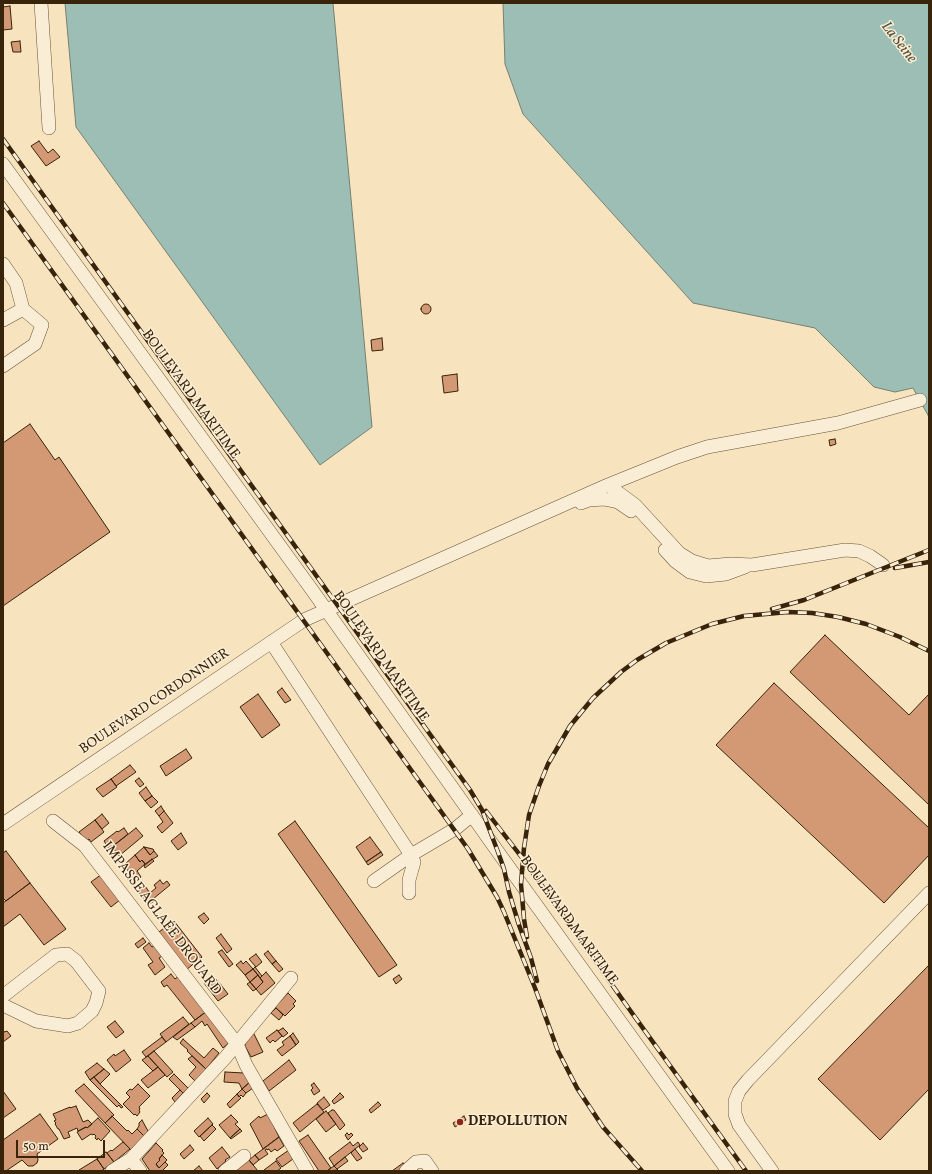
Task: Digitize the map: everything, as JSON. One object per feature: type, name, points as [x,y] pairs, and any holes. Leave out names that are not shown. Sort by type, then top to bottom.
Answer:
[{"type":"street","points":[[41,3],[49,128]]},
{"type":"street","name":"BOULEVARD MARITIME","points":[[3,164],[326,610],[728,1171]]},
{"type":"street","points":[[3,264],[16,282],[23,309],[42,325],[35,344],[3,366]]},
{"type":"street","points":[[3,320],[23,309]]},
{"type":"street","points":[[548,511],[608,484],[707,447],[838,423],[920,400]]},
{"type":"street","points":[[608,484],[635,505],[679,553],[692,561],[708,566],[731,564],[752,565]]},
{"type":"street","points":[[548,511],[567,508],[589,500],[604,499],[618,502],[630,510],[675,561],[690,572],[706,576],[726,574],[752,565],[845,550],[859,551],[883,564]]},
{"type":"street","name":"BOULEVARD CORDONNIER","points":[[3,824],[304,620],[354,599],[548,511]]},
{"type":"street","points":[[271,642],[411,855],[414,862],[409,880],[409,893]]},
{"type":"street","points":[[374,881],[411,855],[454,829],[472,815]]},
{"type":"street","name":"IMPASSE AGLAÉE DROUARD","points":[[53,821],[85,846],[237,1044],[246,1065],[307,1171]]},
{"type":"street","points":[[772,1171],[739,1125],[735,1114],[735,1101],[739,1091],[753,1074],[929,894]]},
{"type":"street","points":[[3,996],[56,955],[67,954],[76,961],[98,991],[96,1003],[92,1011],[78,1023],[68,1026],[36,1021],[3,1005]]},
{"type":"street","points":[[112,1171],[131,1159],[225,1058],[291,978]]},
{"type":"street","points":[[225,1171],[244,1156]]},
{"type":"street","points":[[131,1159],[140,1171]]},
{"type":"street","points":[[406,1171],[416,1162],[425,1161],[432,1171]]},
{"type":"water","points":[[65,3],[333,3],[372,427],[320,465],[76,127]]},
{"type":"water","name":"La Seine","points":[[503,3],[929,3],[929,417],[913,388],[895,392],[874,387],[815,328],[693,303],[523,114],[505,64]]},
{"type":"building","points":[[10,6],[12,29],[3,30],[3,7]]},
{"type":"building","points":[[20,41],[21,52],[13,52],[11,42]]},
{"type":"building","points":[[39,141],[48,153],[53,149],[60,157],[46,166],[31,146]]},
{"type":"building","points":[[424,304],[428,304],[430,305],[430,313],[424,314],[421,311],[421,307]]},
{"type":"building","points":[[382,338],[383,350],[372,351],[371,340]]},
{"type":"building","points":[[457,374],[458,391],[444,393],[442,376]]},
{"type":"building","points":[[30,424],[55,460],[59,457],[110,532],[3,606],[3,443]]},
{"type":"building","points":[[835,439],[836,444],[830,446],[829,440]]},
{"type":"building","points":[[825,635],[909,715],[929,694],[929,805],[790,672]]},
{"type":"building","points":[[774,683],[929,828],[929,855],[884,903],[716,745]]},
{"type":"building","points":[[282,688],[291,700],[285,703],[277,692]]},
{"type":"building","points":[[258,694],[280,725],[262,738],[240,707]]},
{"type":"building","points":[[186,749],[192,758],[166,776],[160,766]]},
{"type":"building","points":[[130,765],[136,772],[116,786],[111,779]]},
{"type":"building","points":[[139,778],[144,784],[140,787],[135,781]]},
{"type":"building","points":[[111,779],[117,787],[103,797],[96,789]]},
{"type":"building","points":[[146,787],[152,796],[145,801],[139,793]]},
{"type":"building","points":[[152,796],[158,802],[151,808],[145,801]]},
{"type":"building","points":[[161,806],[164,811],[159,816],[155,811]]},
{"type":"building","points":[[164,811],[173,823],[162,833],[157,827],[163,822],[159,816]]},
{"type":"building","points":[[102,814],[109,823],[102,829],[95,820]]},
{"type":"building","points":[[95,820],[104,832],[91,842],[89,839],[86,841],[79,832]]},
{"type":"building","points":[[295,821],[397,965],[379,977],[278,834]]},
{"type":"building","points":[[124,828],[128,834],[109,849],[104,841],[117,831],[118,832]]},
{"type":"building","points":[[136,828],[143,836],[119,856],[112,847]]},
{"type":"building","points":[[181,833],[187,843],[178,850],[171,841]]},
{"type":"building","points":[[370,837],[381,852],[366,862],[356,847]]},
{"type":"building","points":[[144,847],[153,849],[154,851],[150,855]]},
{"type":"building","points":[[144,847],[150,855],[154,851],[158,856],[145,864],[142,860],[140,862],[135,855]]},
{"type":"building","points":[[6,851],[30,883],[6,901],[3,898],[3,853]]},
{"type":"building","points":[[381,852],[383,855],[368,865],[366,862]]},
{"type":"building","points":[[135,855],[140,862],[142,860],[145,864],[137,871],[141,877],[131,884],[125,875],[129,872],[124,865]]},
{"type":"building","points":[[152,859],[154,861],[145,868],[144,866]]},
{"type":"building","points":[[102,874],[121,899],[111,907],[91,882]]},
{"type":"building","points":[[160,880],[163,884],[167,881],[170,885],[148,905],[138,891],[145,886],[150,893],[156,888],[154,885]]},
{"type":"building","points":[[30,883],[66,929],[44,945],[20,914],[3,927],[3,903]]},
{"type":"building","points":[[204,913],[209,919],[204,924],[198,917]]},
{"type":"building","points":[[174,921],[202,957],[186,970],[156,934]]},
{"type":"building","points":[[221,934],[232,949],[227,953],[216,938]]},
{"type":"building","points":[[143,938],[146,942],[138,948],[135,944]]},
{"type":"building","points":[[149,943],[152,947],[158,947],[164,955],[159,958],[165,967],[155,975],[148,965],[153,962],[143,948]]},
{"type":"building","points":[[222,950],[233,964],[229,967],[218,952]]},
{"type":"building","points":[[268,951],[276,961],[272,964],[264,954]]},
{"type":"building","points":[[256,954],[262,962],[256,967],[249,959]]},
{"type":"building","points":[[241,961],[243,964],[246,961],[253,969],[245,975],[236,965]]},
{"type":"building","points":[[276,961],[283,969],[279,972],[272,964]]},
{"type":"building","points":[[929,965],[929,1089],[880,1140],[818,1079]]},
{"type":"building","points":[[255,967],[262,976],[260,978],[253,969]]},
{"type":"building","points":[[253,969],[258,975],[250,982],[245,975]]},
{"type":"building","points":[[266,972],[275,983],[261,995],[256,989],[263,982],[260,978]]},
{"type":"building","points":[[171,974],[175,979],[180,975],[207,1011],[195,1020],[167,985],[164,987],[161,982]]},
{"type":"building","points":[[258,975],[263,982],[256,989],[250,982]]},
{"type":"building","points":[[399,975],[402,979],[396,984],[393,979]]},
{"type":"building","points":[[213,976],[221,985],[211,992],[204,983]]},
{"type":"building","points":[[250,982],[256,989],[253,991],[247,984]]},
{"type":"building","points":[[221,985],[228,994],[218,1001],[211,992]]},
{"type":"building","points":[[288,993],[296,1001],[293,1004],[295,1006],[285,1016],[275,1007]]},
{"type":"building","points":[[276,1008],[283,1015],[279,1020],[271,1013]]},
{"type":"building","points":[[207,1011],[230,1042],[223,1048],[207,1024],[205,1026],[202,1021],[195,1027],[191,1023]]},
{"type":"building","points":[[183,1017],[189,1024],[166,1042],[160,1034]]},
{"type":"building","points":[[115,1021],[124,1032],[116,1038],[107,1027]]},
{"type":"building","points":[[191,1023],[195,1027],[177,1040],[173,1037]]},
{"type":"building","points":[[283,1028],[288,1033],[283,1037],[278,1031]]},
{"type":"building","points":[[3,1030],[4,1032],[7,1031],[11,1036],[3,1042]]},
{"type":"building","points":[[277,1030],[282,1036],[275,1042],[273,1040],[270,1043],[266,1038]]},
{"type":"building","points":[[253,1032],[263,1052],[251,1057],[245,1046],[245,1041]]},
{"type":"building","points":[[293,1033],[299,1042],[296,1045],[290,1036]]},
{"type":"building","points":[[290,1036],[296,1045],[282,1056],[277,1050],[284,1045],[282,1042]]},
{"type":"building","points":[[162,1037],[166,1042],[146,1057],[142,1052]]},
{"type":"building","points":[[183,1039],[204,1058],[213,1048],[219,1053],[206,1069],[180,1043]]},
{"type":"building","points":[[124,1050],[131,1060],[116,1072],[107,1060],[114,1054],[115,1056]]},
{"type":"building","points":[[154,1051],[173,1072],[167,1077],[148,1056]]},
{"type":"building","points":[[148,1056],[158,1067],[153,1071],[142,1060]]},
{"type":"building","points":[[192,1056],[206,1069],[196,1082],[189,1075],[196,1067],[188,1059]]},
{"type":"building","points":[[289,1060],[296,1070],[269,1091],[263,1081]]},
{"type":"building","points":[[97,1063],[104,1069],[90,1080],[85,1072]]},
{"type":"building","points":[[158,1067],[165,1075],[148,1088],[141,1080]]},
{"type":"building","points":[[104,1069],[110,1074],[100,1084],[94,1077]]},
{"type":"building","points":[[225,1072],[244,1073],[250,1082],[242,1089],[239,1083],[224,1082]]},
{"type":"building","points":[[174,1074],[188,1088],[183,1093],[169,1079]]},
{"type":"building","points":[[94,1077],[123,1107],[121,1108],[119,1105],[117,1107],[90,1080]]},
{"type":"building","points":[[250,1082],[253,1088],[246,1093],[242,1089]]},
{"type":"building","points":[[314,1083],[320,1091],[314,1095],[311,1090],[313,1088],[311,1085]]},
{"type":"building","points":[[84,1084],[114,1115],[105,1123],[75,1091]]},
{"type":"building","points":[[138,1084],[150,1096],[139,1107],[140,1112],[137,1116],[123,1104],[130,1097],[126,1093]]},
{"type":"building","points":[[242,1089],[246,1093],[243,1097],[241,1095],[239,1097],[237,1094]]},
{"type":"building","points":[[180,1090],[183,1093],[175,1102],[172,1098]]},
{"type":"building","points":[[3,1091],[16,1109],[3,1118]]},
{"type":"building","points":[[207,1093],[210,1096],[204,1103],[201,1099]]},
{"type":"building","points":[[340,1093],[344,1097],[334,1104],[332,1101]]},
{"type":"building","points":[[237,1094],[241,1098],[230,1108],[227,1104]]},
{"type":"building","points":[[324,1097],[330,1105],[323,1110],[317,1103]]},
{"type":"building","points":[[378,1102],[381,1105],[371,1113],[369,1110]]},
{"type":"building","points":[[317,1104],[324,1112],[300,1132],[293,1123]]},
{"type":"building","points":[[76,1106],[83,1122],[88,1120],[92,1124],[87,1128],[86,1127],[78,1131],[77,1128],[68,1132],[70,1137],[64,1139],[55,1124],[56,1123],[54,1121],[56,1120],[53,1114]]},
{"type":"building","points":[[334,1110],[345,1125],[340,1130],[328,1113]]},
{"type":"building","points":[[326,1111],[336,1124],[326,1132],[316,1119]]},
{"type":"building","points":[[40,1114],[58,1139],[37,1154],[37,1163],[33,1166],[28,1166],[22,1160],[6,1171],[3,1171],[3,1140]]},
{"type":"building","points":[[268,1114],[279,1137],[263,1149],[250,1124],[259,1116],[260,1118]]},
{"type":"building","points":[[231,1115],[238,1122],[235,1124],[240,1129],[230,1138],[219,1125]]},
{"type":"building","points":[[112,1116],[127,1131],[128,1130],[132,1134],[137,1129],[144,1136],[131,1150],[105,1123]]},
{"type":"building","name":"DEPOLLUTION","points":[[464,1116],[466,1120],[455,1127],[453,1123]]},
{"type":"building","points":[[98,1118],[110,1131],[101,1141],[98,1138],[97,1140],[95,1138],[96,1136],[94,1134],[91,1134],[82,1140],[77,1132],[86,1127],[87,1128]]},
{"type":"building","points":[[208,1118],[213,1124],[199,1137],[194,1131]]},
{"type":"building","points":[[142,1120],[148,1131],[144,1136],[137,1129]]},
{"type":"building","points":[[212,1125],[216,1129],[204,1141],[200,1136]]},
{"type":"building","points":[[240,1129],[242,1131],[231,1139],[230,1138]]},
{"type":"building","points":[[347,1133],[349,1135],[351,1133],[353,1135],[348,1140],[345,1135]]},
{"type":"building","points":[[308,1135],[331,1168],[327,1171],[319,1171],[299,1141]]},
{"type":"building","points":[[279,1137],[284,1146],[277,1151],[275,1149],[271,1152],[269,1149],[265,1150],[268,1154],[259,1160],[255,1155]]},
{"type":"building","points":[[123,1142],[130,1149],[114,1162],[107,1153]]},
{"type":"building","points":[[350,1142],[353,1146],[358,1142],[360,1145],[334,1166],[329,1158]]},
{"type":"building","points":[[156,1143],[164,1153],[156,1164],[159,1168],[165,1162],[168,1165],[162,1171],[150,1171],[142,1159]]},
{"type":"building","points":[[363,1143],[368,1149],[363,1152],[359,1147]]},
{"type":"building","points":[[190,1145],[194,1150],[184,1159],[180,1154]]},
{"type":"building","points":[[222,1147],[230,1157],[217,1169],[209,1158]]},
{"type":"building","points":[[355,1149],[362,1158],[357,1161],[351,1153]]},
{"type":"building","points":[[289,1150],[293,1159],[282,1167],[276,1159]]},
{"type":"building","points":[[106,1152],[114,1162],[104,1169],[97,1159]]},
{"type":"building","points":[[162,1155],[167,1160],[159,1168],[156,1164]]},
{"type":"building","points":[[255,1155],[259,1160],[253,1165],[249,1160]]},
{"type":"building","points":[[345,1157],[348,1161],[337,1169],[334,1166]]},
{"type":"building","points":[[97,1159],[104,1169],[101,1171],[79,1170]]},
{"type":"building","points":[[249,1160],[258,1171],[237,1171],[236,1169]]},
{"type":"building","points":[[276,1161],[281,1168],[277,1171],[264,1170]]},
{"type":"building","points":[[403,1163],[406,1168],[401,1171],[392,1171]]},
{"type":"building","points":[[199,1166],[203,1171],[193,1171]]},
{"type":"building","points":[[334,1166],[338,1170],[327,1171],[331,1168]]},
{"type":"railway","points":[[3,139],[470,790],[482,810],[504,869],[509,892],[537,981]]},
{"type":"railway","points":[[3,203],[468,849],[497,897],[504,912],[535,988],[558,1051],[577,1088],[603,1127],[642,1171]]},
{"type":"railway","points":[[772,609],[804,600],[929,550]]},
{"type":"railway","points":[[895,568],[929,562]]},
{"type":"railway","points":[[527,937],[521,884],[529,815],[539,786],[548,764],[570,726],[593,698],[621,672],[637,660],[666,643],[712,624],[744,616],[788,612],[812,613],[838,617],[866,624],[900,637],[929,651]]},
{"type":"railway","points":[[486,811],[523,859],[746,1171]]},
{"type":"place","name":"DEPOLLUTION","points":[[460,1122]]}]
